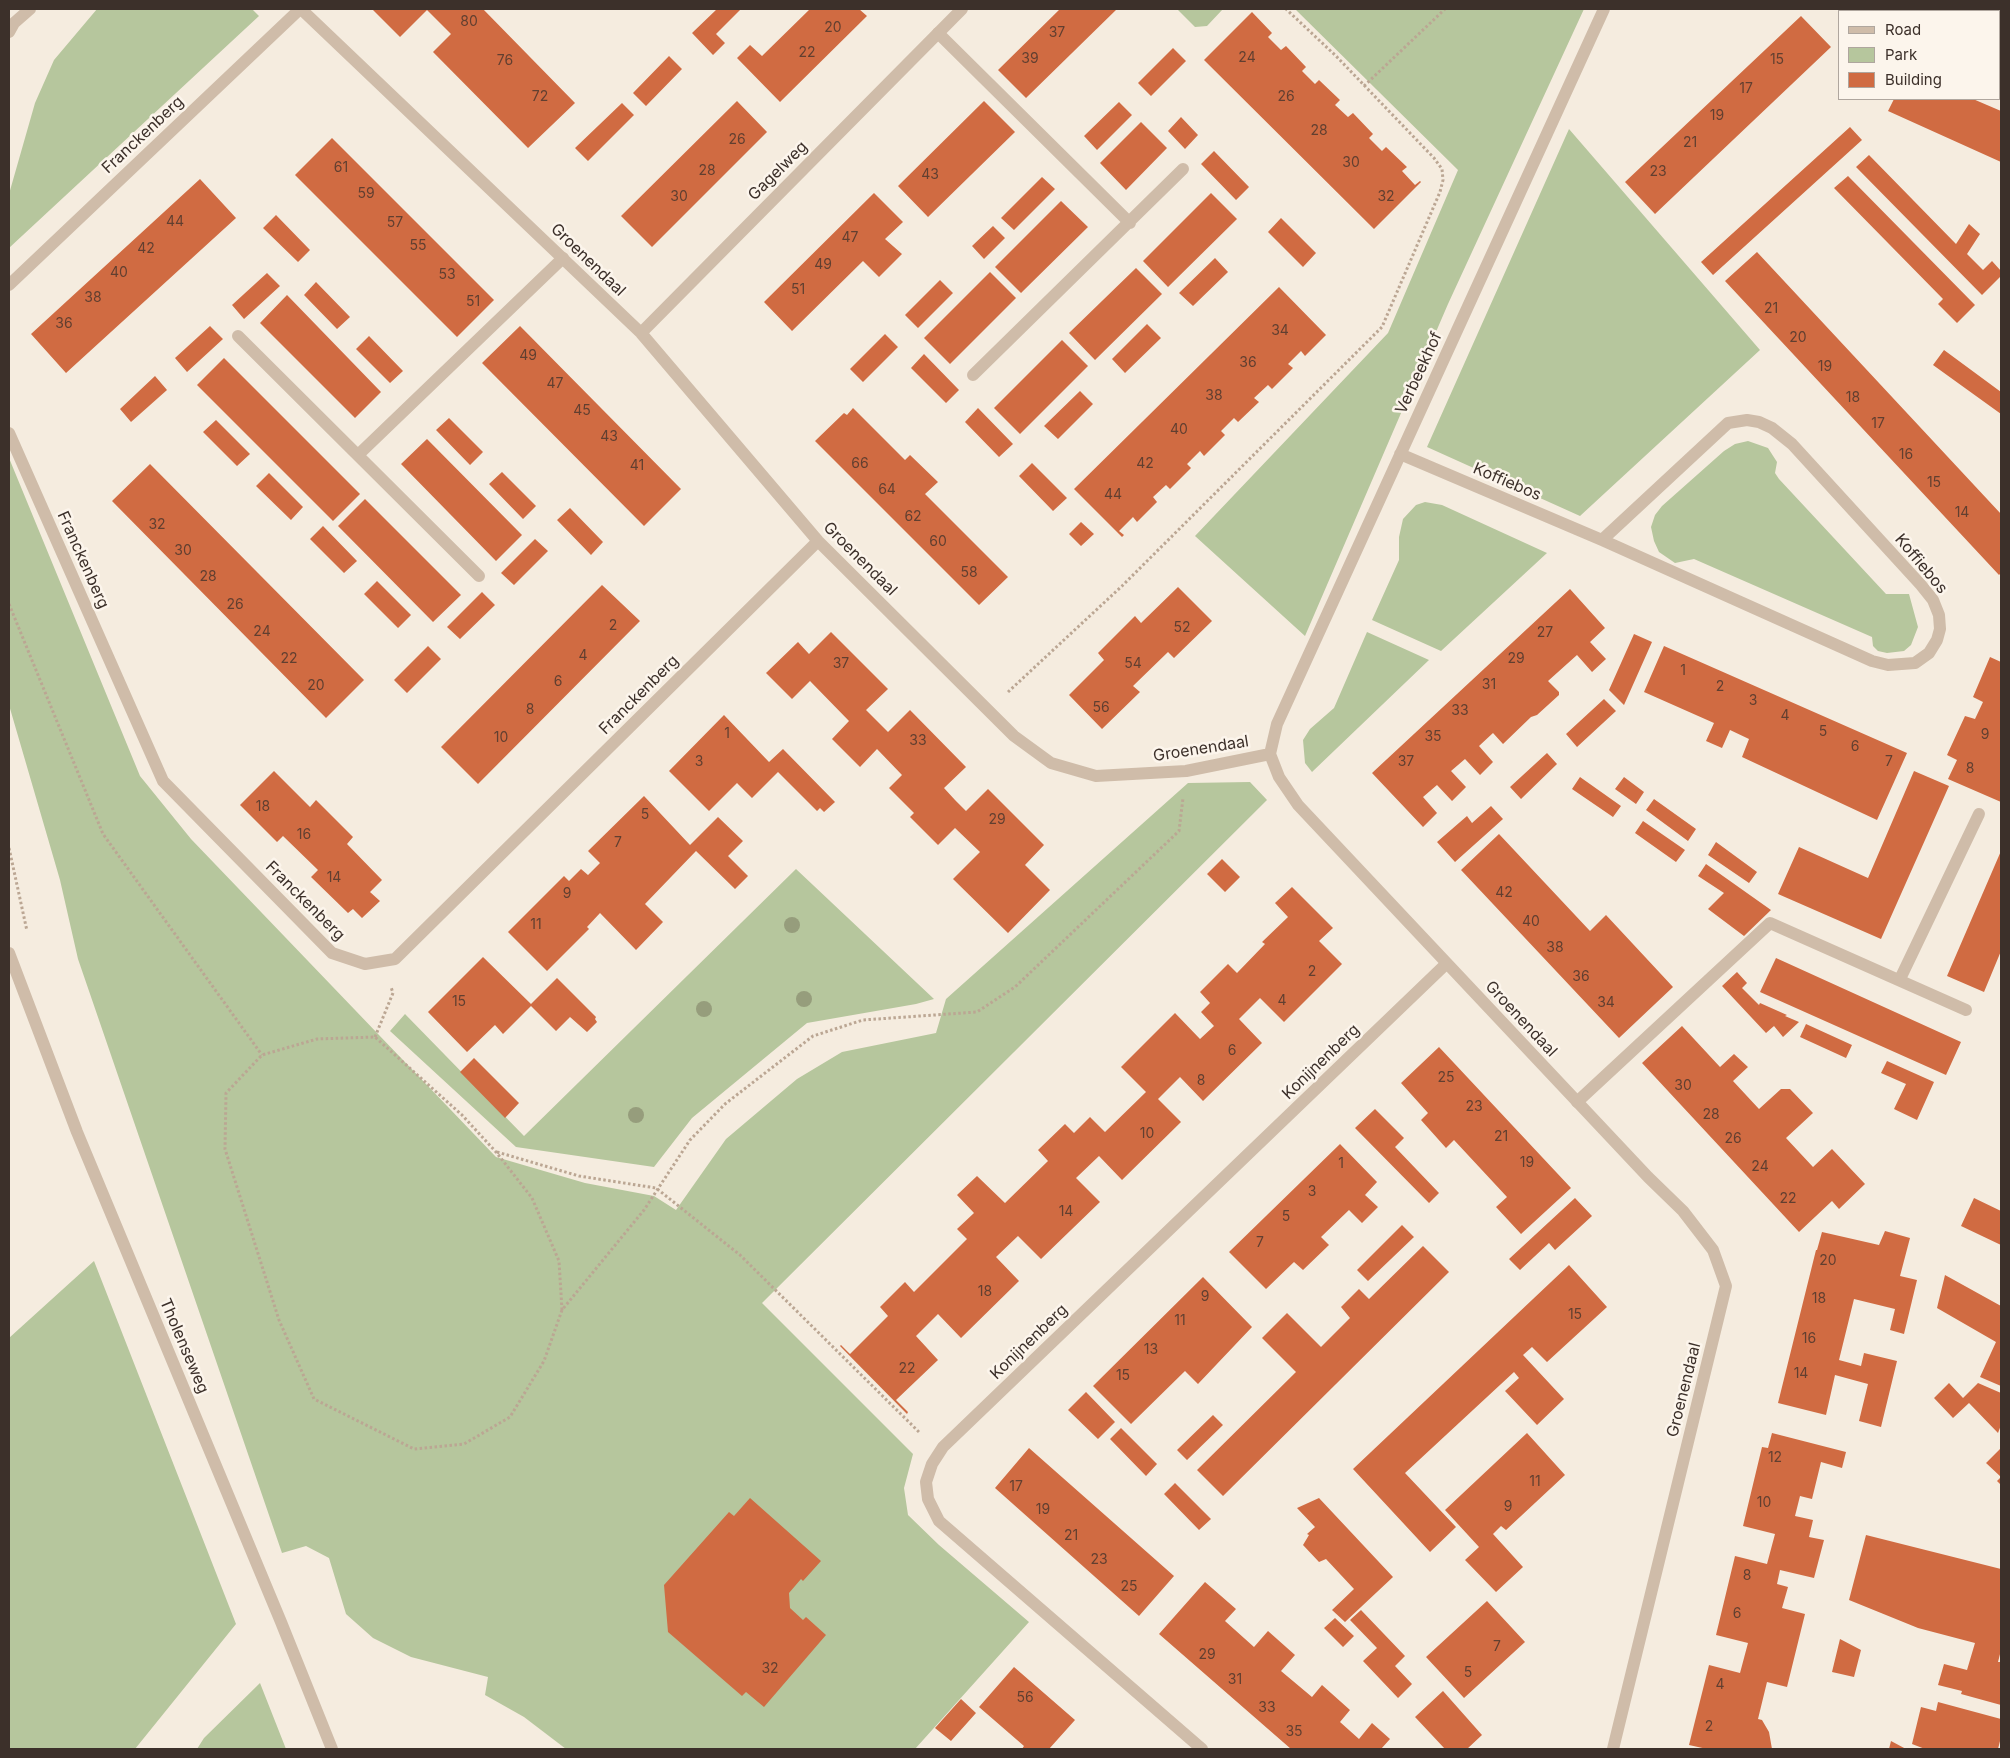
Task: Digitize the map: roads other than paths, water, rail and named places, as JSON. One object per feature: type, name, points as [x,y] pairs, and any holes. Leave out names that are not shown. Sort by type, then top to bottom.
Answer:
[{"type":"street","points":[[9,32],[14,23],[30,9]]},
{"type":"street","name":"Groenendaal","points":[[301,9],[641,333],[818,541],[1014,736],[1051,763],[1076,772],[1096,776],[1186,770],[1270,754],[1283,784],[1298,805],[1446,964],[1683,1211],[1713,1250],[1726,1286],[1614,1749]]},
{"type":"street","name":"Franckenberg","points":[[9,285],[301,9]]},
{"type":"street","name":"Gagelweg","points":[[641,333],[962,9]]},
{"type":"street","name":"Verbeekhof","points":[[1270,754],[1277,724],[1604,9]]},
{"type":"street","points":[[938,33],[1130,223]]},
{"type":"street","points":[[973,375],[1183,169]]},
{"type":"street","points":[[358,455],[563,258]]},
{"type":"street","points":[[238,336],[479,576]]},
{"type":"street","name":"Koffiebos","points":[[1400,454],[1602,540],[1872,660],[1888,665],[1915,663],[1929,653],[1940,628],[1940,615],[1933,600],[1921,585],[1792,444],[1772,428],[1759,422],[1747,420],[1728,423],[1602,540]]},
{"type":"street","name":"Franckenberg","points":[[9,433],[163,781],[332,953],[365,964],[395,959],[818,541]]},
{"type":"street","points":[[1900,979],[1980,814]]},
{"type":"street","points":[[1577,1102],[1770,923],[1900,979],[1966,1010]]},
{"type":"street","name":"Tholenseweg","points":[[9,953],[77,1132],[278,1613],[332,1749]]},
{"type":"street","name":"Konijnenberg","points":[[1202,1749],[939,1521],[928,1499],[926,1482],[932,1464],[943,1447],[1446,964]]}]
